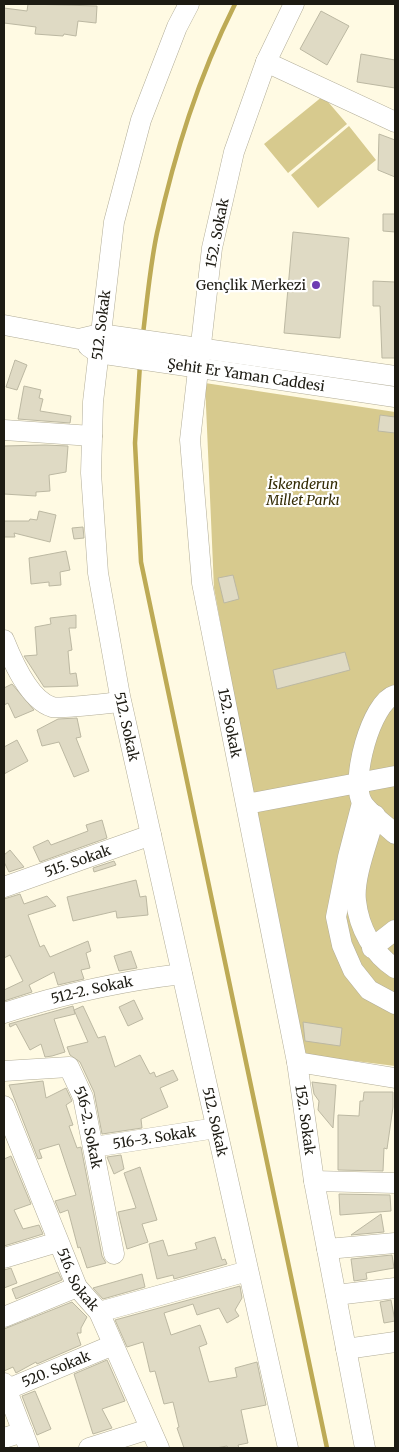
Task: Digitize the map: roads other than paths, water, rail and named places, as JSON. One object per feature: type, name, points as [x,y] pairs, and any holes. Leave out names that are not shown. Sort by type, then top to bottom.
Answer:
[{"type":"street","name":"512. Sokak","points":[[188,4],[141,120],[116,213],[105,344],[92,436],[91,473],[98,573],[121,702],[288,1448]]},
{"type":"street","name":"152. Sokak","points":[[294,4],[266,62],[232,161],[212,248],[192,356],[190,440],[202,583],[298,1062],[314,1181],[365,1448]]},
{"type":"street","points":[[266,62],[395,122]]},
{"type":"street","points":[[4,325],[105,344]]},
{"type":"street","name":"Şehit Er Yaman Caddesi","points":[[105,344],[192,356],[395,376]]},
{"type":"street","name":"Şehit Er Yaman Caddesi","points":[[192,356],[395,397]]},
{"type":"street","points":[[4,430],[92,436]]},
{"type":"street","points":[[4,640],[16,670],[38,698],[52,707],[121,702]]},
{"type":"street","points":[[395,695],[390,696],[372,718],[357,783],[368,809],[395,834]]},
{"type":"street","points":[[247,804],[395,776]]},
{"type":"street","points":[[368,809],[356,900],[361,921],[372,948],[395,968]]},
{"type":"street","points":[[368,809],[348,857],[336,917],[342,945],[353,970],[369,990],[395,1004]]},
{"type":"street","name":"515. Sokak","points":[[4,887],[151,835]]},
{"type":"street","points":[[372,948],[395,930]]},
{"type":"street","name":"512-2. Sokak","points":[[4,1013],[63,994],[134,980],[182,974]]},
{"type":"street","points":[[298,1062],[395,1078]]},
{"type":"street","name":"516-2. Sokak","points":[[4,1071],[69,1067],[83,1097],[114,1254]]},
{"type":"street","name":"516. Sokak","points":[[4,1106],[77,1287],[99,1312],[159,1448]]},
{"type":"street","name":"516-3. Sokak","points":[[94,1147],[216,1128]]},
{"type":"street","points":[[314,1181],[395,1183]]},
{"type":"street","points":[[4,1258],[58,1242]]},
{"type":"street","points":[[327,1249],[395,1244]]},
{"type":"street","points":[[99,1312],[248,1271]]},
{"type":"street","points":[[4,1317],[77,1287]]},
{"type":"street","points":[[336,1295],[395,1288]]},
{"type":"street","points":[[346,1349],[395,1342]]},
{"type":"street","name":"520. Sokak","points":[[6,1386],[113,1345]]},
{"type":"street","points":[[4,1438],[26,1440],[6,1386]]},
{"type":"street","points":[[89,1448],[149,1429]]},
{"type":"waterway","points":[[143,334],[155,245],[180,144],[199,88],[235,4]]},
{"type":"waterway","points":[[140,364],[135,443],[141,562],[327,1448]]},
{"type":"place","name":"Gençlik Merkezi","points":[[316,285]]},
{"type":"park label","name":"İskenderun Millet Parkı","points":[[303,492]]}]
